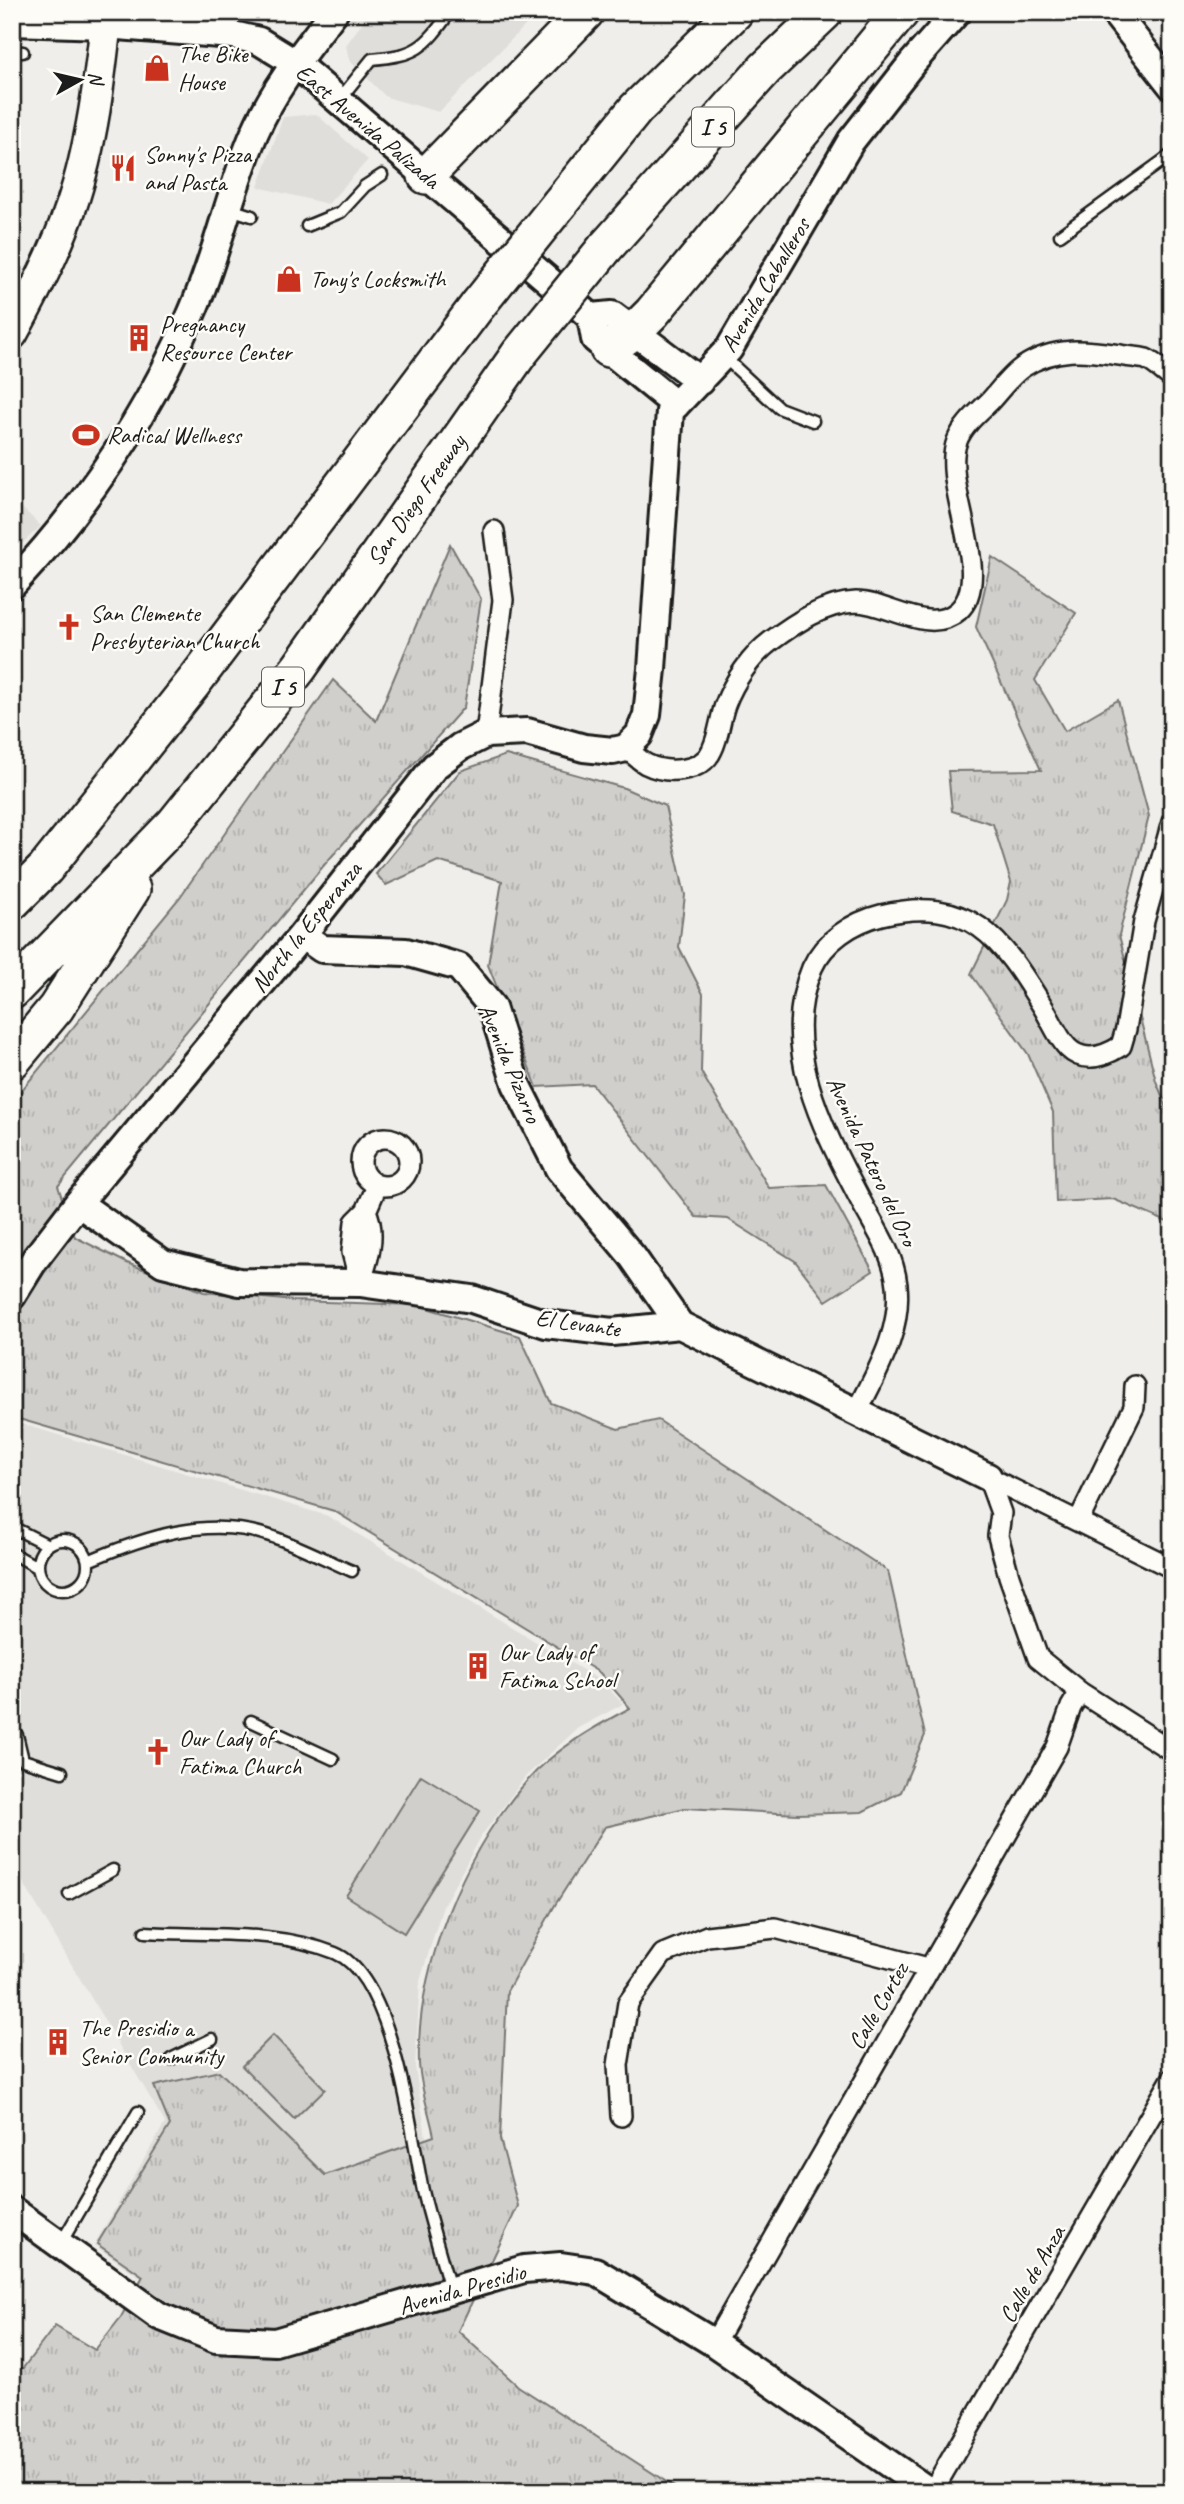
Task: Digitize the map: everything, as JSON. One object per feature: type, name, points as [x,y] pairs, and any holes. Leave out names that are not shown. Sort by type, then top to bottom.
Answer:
[{"type":"highway","points":[[426,176],[586,12]]},
{"type":"highway","points":[[12,902],[46,868],[194,682],[478,305],[559,203],[636,109],[735,12]]},
{"type":"highway","name":"San Diego Freeway","points":[[12,991],[174,824],[299,668],[519,354],[605,247],[765,69],[825,12]]},
{"type":"highway","points":[[621,340],[901,12]]},
{"type":"highway","points":[[12,1061],[56,1008],[174,824]]},
{"type":"main road","points":[[12,334],[30,302],[71,208],[89,134],[106,19]]},
{"type":"street","points":[[12,585],[62,532],[123,444],[191,316],[256,130],[295,63],[334,12]]},
{"type":"street","name":"Avenida Caballeros","points":[[676,405],[723,356],[851,141],[913,62],[957,12]]},
{"type":"street","points":[[1114,12],[1172,86]]},
{"type":"street","name":"East Avenida Palizada","points":[[12,22],[45,18],[106,19],[233,35],[259,41],[295,63],[591,317],[612,315],[621,340],[676,405]]},
{"type":"street","name":"East Avenida Palizada","points":[[621,340],[700,381]]},
{"type":"street","points":[[626,748],[645,764],[661,770],[684,769],[701,764],[712,752],[725,705],[737,679],[764,646],[789,626],[819,611],[857,602],[927,620],[946,618],[958,611],[970,594],[971,569],[956,475],[956,443],[967,425],[1022,368],[1050,354],[1079,349],[1146,360],[1172,378]]},
{"type":"street","points":[[494,531],[503,600],[486,734],[527,732],[583,748],[612,751],[626,748],[639,735],[647,715],[670,411],[676,405]]},
{"type":"street","name":"North la Esperanza","points":[[12,1296],[35,1259],[78,1203],[302,935],[435,766],[460,747],[486,734]]},
{"type":"street","name":"Avenida Patero del Oro","points":[[856,1414],[894,1333],[897,1286],[892,1259],[841,1163],[803,1070],[799,1023],[806,983],[817,957],[849,927],[865,919],[918,910],[952,913],[971,919],[1001,945],[1024,975],[1069,1049],[1088,1058],[1105,1056],[1121,1046],[1126,1029],[1144,922],[1172,822]]},
{"type":"street","name":"Avenida Pizarro","points":[[302,935],[322,948],[406,953],[458,967],[492,1007],[516,1084],[559,1169],[632,1255],[651,1287],[680,1325]]},
{"type":"street","points":[[360,1283],[352,1252],[355,1222],[366,1211],[377,1186]]},
{"type":"street","name":"El Levante","points":[[78,1203],[163,1263],[239,1282],[360,1283],[472,1299],[546,1324],[612,1332],[680,1325]]},
{"type":"street","points":[[633,1330],[645,1316],[651,1287]]},
{"type":"street","points":[[680,1325],[1172,1568]]},
{"type":"street","points":[[1079,1520],[1134,1407],[1135,1386]]},
{"type":"street","points":[[988,1476],[1000,1513],[998,1536],[1038,1658],[1080,1692],[1172,1751]]},
{"type":"street","name":"Calle Cortez","points":[[714,2343],[1057,1747],[1071,1707],[1080,1692]]},
{"type":"street","points":[[621,2116],[618,2065],[628,2003],[663,1954],[707,1936],[775,1928],[928,1968]]},
{"type":"street","name":"Calle de Anza","points":[[931,2492],[1172,2079]]},
{"type":"street","name":"Avenida Presidio","points":[[12,2210],[159,2316],[216,2339],[275,2342],[451,2293],[524,2269],[561,2266],[595,2271],[714,2343],[931,2492]]},
{"type":"lane","points":[[338,100],[372,59],[413,53],[437,32],[450,12]]},
{"type":"lane","points":[[1060,235],[1172,154]]},
{"type":"lane","points":[[307,226],[341,212],[365,186],[382,175]]},
{"type":"lane","points":[[227,207],[253,216]]},
{"type":"lane","points":[[723,356],[779,408],[813,421]]},
{"type":"lane","points":[[12,1527],[48,1545]]},
{"type":"lane","points":[[88,1561],[134,1541],[203,1528],[267,1535],[352,1571]]},
{"type":"lane","points":[[12,1553],[37,1567],[44,1583],[67,1591],[75,1588],[86,1577],[88,1561],[80,1546],[64,1539],[42,1550],[37,1567]]},
{"type":"lane","points":[[251,1721],[333,1759]]},
{"type":"lane","points":[[16,1735],[23,1760],[62,1772]]},
{"type":"lane","points":[[69,1895],[113,1870]]},
{"type":"lane","points":[[145,1932],[289,1938],[337,1954],[353,1966],[378,2003],[397,2060],[424,2194],[451,2293]]},
{"type":"lane","points":[[171,2059],[212,2039]]},
{"type":"lane","points":[[59,2246],[138,2112]]},
{"type":"shaded area","points":[[370,12],[539,12],[439,112],[386,97],[349,60],[346,45]]},
{"type":"shaded area","points":[[316,114],[368,160],[328,204],[258,187],[283,117]]},
{"type":"shaded area","points":[[22,508],[41,526],[12,553],[12,511]]},
{"type":"shaded area","points":[[12,1421],[328,1516],[601,1681],[623,1704],[578,1728],[526,1776],[482,1835],[443,1906],[420,1981],[415,2067],[433,2181],[190,2312],[94,2245],[165,2123],[17,1872],[12,1874]]},
{"type":"green space","points":[[450,544],[481,599],[464,707],[325,864],[58,1186],[75,1237],[127,1263],[204,1292],[294,1301],[417,1305],[520,1336],[551,1403],[618,1429],[658,1420],[888,1571],[925,1735],[901,1792],[862,1812],[798,1814],[685,1808],[605,1827],[555,1905],[507,1991],[500,2139],[518,2206],[458,2331],[518,2386],[682,2492],[12,2492],[12,2368],[23,2368],[55,2326],[95,2350],[121,2317],[143,2276],[97,2244],[170,2125],[154,2086],[219,2071],[325,2175],[434,2136],[420,2072],[420,2026],[435,1950],[464,1876],[504,1810],[538,1769],[576,1740],[630,1708],[600,1673],[334,1511],[12,1417],[12,1102],[180,897],[333,680],[376,721]]},
{"type":"green space","points":[[992,557],[1076,613],[1035,680],[1065,731],[1118,700],[1149,816],[1119,935],[1156,1081],[1172,1120],[1172,1224],[1113,1199],[1056,1202],[1053,1112],[1028,1054],[971,974],[1007,900],[1011,882],[993,824],[952,811],[948,771],[1041,770],[976,627]]},
{"type":"green space","points":[[506,755],[624,788],[665,806],[685,895],[679,947],[703,994],[701,1072],[769,1188],[826,1185],[873,1271],[826,1301],[795,1261],[728,1219],[696,1217],[592,1084],[537,1087],[488,965],[502,881],[438,861],[386,885],[376,874],[460,771]]},
{"type":"green space","points":[[421,1775],[480,1811],[404,1933],[346,1896]]},
{"type":"green space","points":[[273,2035],[325,2089],[294,2119],[242,2066]]},
{"type":"place","name":"The Bike House","points":[[157,68]]},
{"type":"place","name":"Sonny's Pizza and Pasta","points":[[123,168]]},
{"type":"place","name":"Tony's Locksmith","points":[[289,279]]},
{"type":"place","name":"Pregnancy Resource Center","points":[[139,338]]},
{"type":"place","name":"Radical Wellness","points":[[86,435]]},
{"type":"place","name":"San Clemente Presbyterian Church","points":[[69,627]]},
{"type":"place","name":"Our Lady of Fatima School","points":[[478,1666]]},
{"type":"place","name":"Our Lady of Fatima Church","points":[[158,1752]]},
{"type":"place","name":"The Presidio a Senior Community","points":[[58,2042]]}]
